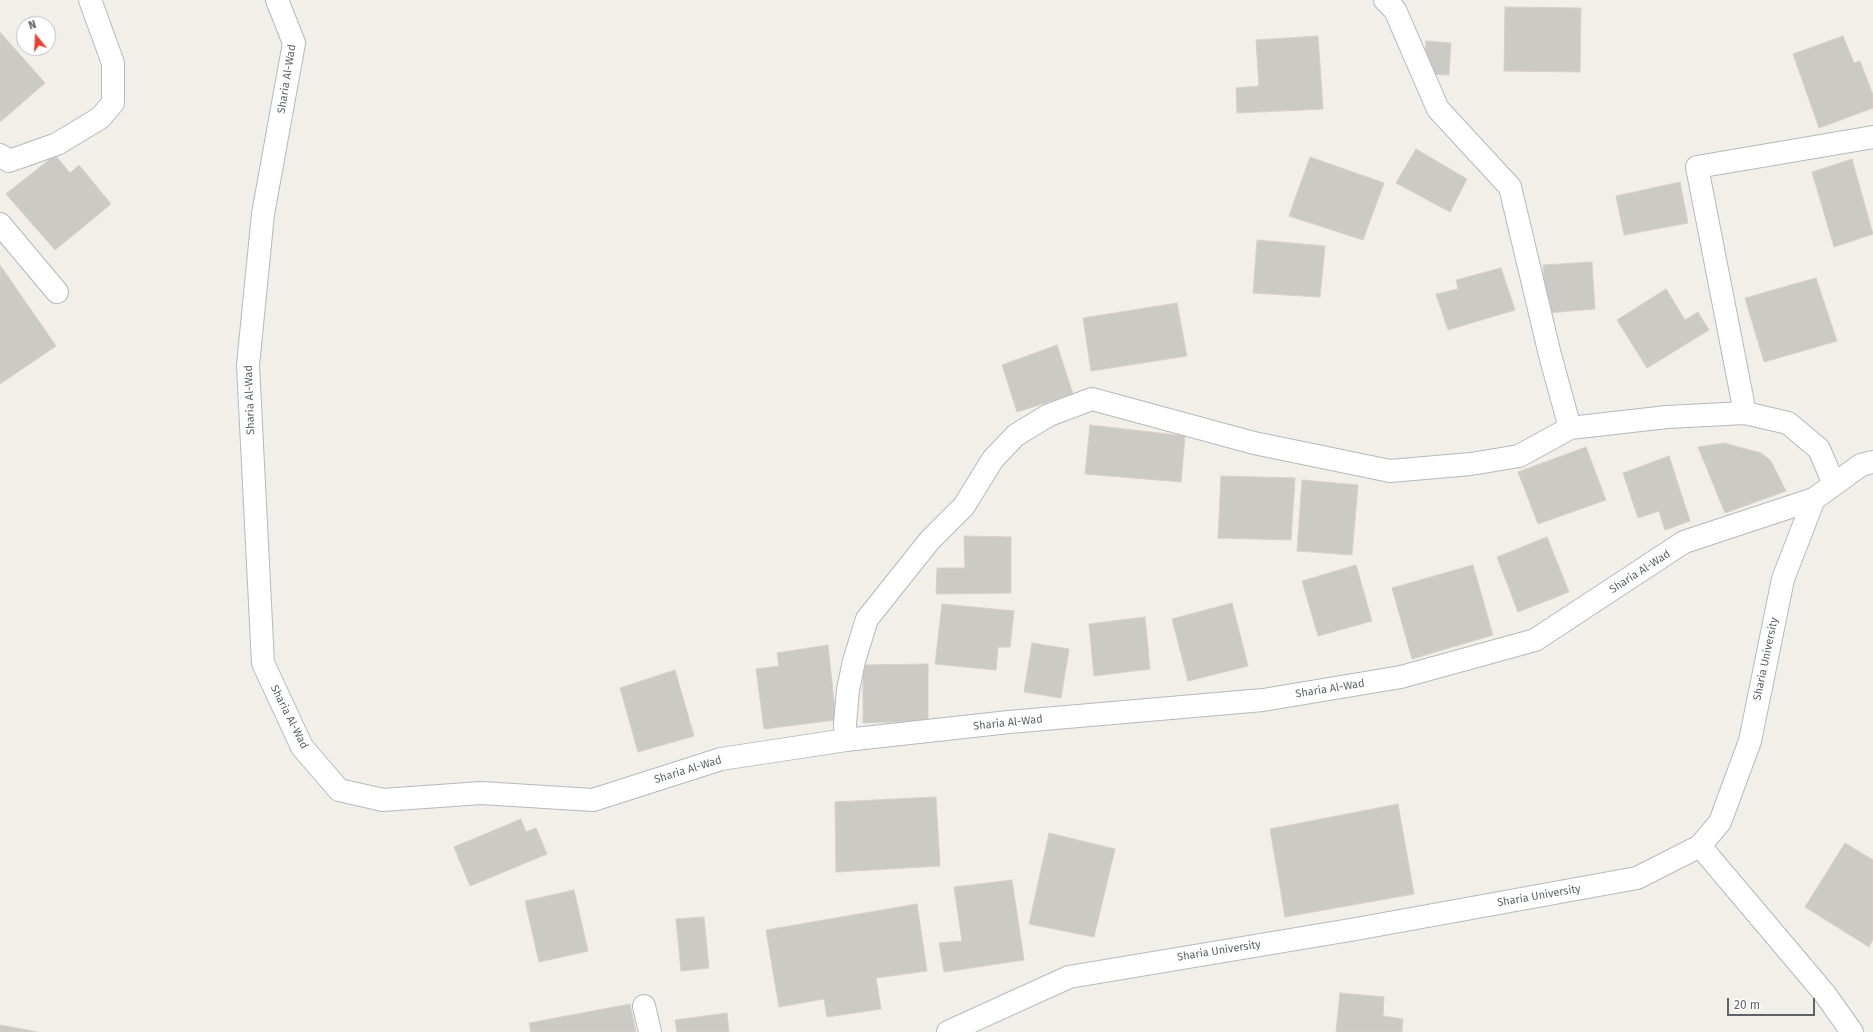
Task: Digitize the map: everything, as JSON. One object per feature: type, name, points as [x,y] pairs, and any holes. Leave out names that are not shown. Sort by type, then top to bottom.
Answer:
[{"type":"street","points":[[0,155],[8,161],[57,144],[100,118],[113,103],[113,63],[90,0]]},
{"type":"street","name":"Sharia Al-Wad","points":[[277,0],[294,43],[264,214],[248,365],[263,663],[302,747],[339,790],[383,800],[482,793],[593,800],[721,759],[846,740],[1017,722],[1264,700],[1401,678],[1535,640],[1684,542],[1814,499]]},
{"type":"street","points":[[1385,0],[1394,10],[1438,109],[1510,187],[1550,355],[1570,428]]},
{"type":"street","points":[[1745,413],[1697,167],[1873,137]]},
{"type":"street","points":[[0,224],[57,292]]},
{"type":"street","points":[[846,740],[845,724],[848,690],[867,619],[930,540],[964,506],[993,459],[1016,435],[1048,415],[1092,399],[1254,443],[1390,471],[1471,464],[1519,456],[1570,428],[1667,417],[1745,413],[1788,423],[1819,449],[1834,484]]},
{"type":"street","points":[[1814,499],[1861,465],[1873,462]]},
{"type":"street","name":"Sharia University","points":[[948,1032],[1069,977],[1356,929],[1637,878],[1700,846],[1720,822],[1750,741],[1783,579],[1814,499]]},
{"type":"street","points":[[1700,846],[1825,994],[1852,1032]]},
{"type":"street","points":[[644,1006],[650,1032]]},
{"type":"building","points":[[1505,7],[1581,8],[1580,72],[1504,71]]},
{"type":"building","points":[[0,32],[16,50],[16,56],[21,56],[45,83],[0,122]]},
{"type":"building","points":[[1318,36],[1323,109],[1237,113],[1236,88],[1259,86],[1256,40]]},
{"type":"building","points":[[1843,36],[1854,63],[1860,61],[1873,95],[1873,108],[1819,128],[1793,54]]},
{"type":"building","points":[[1426,41],[1451,43],[1449,75],[1425,74]]},
{"type":"building","points":[[1416,149],[1467,179],[1450,212],[1396,183]]},
{"type":"building","points":[[55,155],[70,173],[79,165],[111,204],[55,250],[6,194]]},
{"type":"building","points":[[1310,157],[1384,183],[1363,240],[1289,216]]},
{"type":"building","points":[[1852,159],[1873,234],[1834,247],[1812,172]]},
{"type":"building","points":[[1680,182],[1688,223],[1624,235],[1616,196]]},
{"type":"building","points":[[1257,240],[1325,246],[1320,297],[1253,293]]},
{"type":"building","points":[[1592,262],[1595,309],[1546,313],[1543,265]]},
{"type":"building","points":[[0,265],[56,346],[0,384]]},
{"type":"building","points":[[1501,268],[1515,310],[1448,330],[1436,294],[1458,289],[1456,280]]},
{"type":"building","points":[[1816,278],[1837,341],[1764,362],[1745,298]]},
{"type":"building","points":[[1666,289],[1685,320],[1698,312],[1709,330],[1647,368],[1617,320]]},
{"type":"building","points":[[1177,303],[1187,356],[1091,371],[1083,318]]},
{"type":"building","points":[[1057,345],[1073,394],[1017,412],[1002,365]]},
{"type":"building","points":[[1090,425],[1185,436],[1181,482],[1085,474]]},
{"type":"building","points":[[1724,443],[1761,453],[1771,461],[1786,491],[1725,513],[1698,447]]},
{"type":"building","points":[[1586,447],[1606,500],[1538,524],[1518,472]]},
{"type":"building","points":[[1669,456],[1690,521],[1665,530],[1659,511],[1638,518],[1623,473]]},
{"type":"building","points":[[1221,476],[1295,478],[1291,540],[1218,538]]},
{"type":"building","points":[[1302,480],[1358,485],[1352,555],[1297,551]]},
{"type":"building","points":[[964,536],[1011,537],[1011,593],[936,594],[937,568],[965,568]]},
{"type":"building","points":[[1547,537],[1569,592],[1518,612],[1497,557]]},
{"type":"building","points":[[1356,565],[1372,621],[1318,636],[1302,581]]},
{"type":"building","points":[[1473,565],[1493,635],[1412,659],[1392,588]]},
{"type":"building","points":[[1232,603],[1248,666],[1188,681],[1172,619]]},
{"type":"building","points":[[942,604],[1014,611],[1010,647],[998,647],[996,670],[935,664]]},
{"type":"building","points":[[1145,617],[1150,669],[1094,676],[1089,624]]},
{"type":"building","points":[[1032,643],[1069,649],[1061,698],[1024,692]]},
{"type":"building","points":[[828,645],[836,720],[764,729],[756,669],[779,666],[777,653]]},
{"type":"building","points":[[928,664],[928,721],[863,723],[863,665]]},
{"type":"building","points":[[675,670],[694,736],[638,752],[620,688]]},
{"type":"building","points":[[936,797],[940,866],[836,872],[835,802]]},
{"type":"building","points":[[1398,804],[1414,894],[1285,917],[1270,829]]},
{"type":"building","points":[[521,819],[526,832],[536,828],[547,854],[470,886],[454,847]]},
{"type":"building","points":[[1049,833],[1115,849],[1094,937],[1029,924]]},
{"type":"building","points":[[1845,843],[1873,860],[1873,939],[1869,947],[1805,907]]},
{"type":"building","points":[[1012,880],[1024,960],[944,972],[939,943],[962,941],[954,887]]},
{"type":"building","points":[[574,890],[588,951],[539,962],[525,901]]},
{"type":"building","points":[[917,904],[927,971],[876,978],[881,1009],[827,1017],[824,999],[779,1007],[766,930]]},
{"type":"building","points":[[704,917],[709,968],[681,971],[676,919]]},
{"type":"building","points":[[1340,993],[1384,997],[1383,1016],[1403,1019],[1402,1032],[1336,1032]]},
{"type":"building","points":[[630,1004],[636,1032],[531,1032],[529,1023]]},
{"type":"building","points":[[727,1013],[729,1032],[677,1032],[675,1020]]},
{"type":"building","points":[[0,1025],[38,1032],[0,1032]]}]
